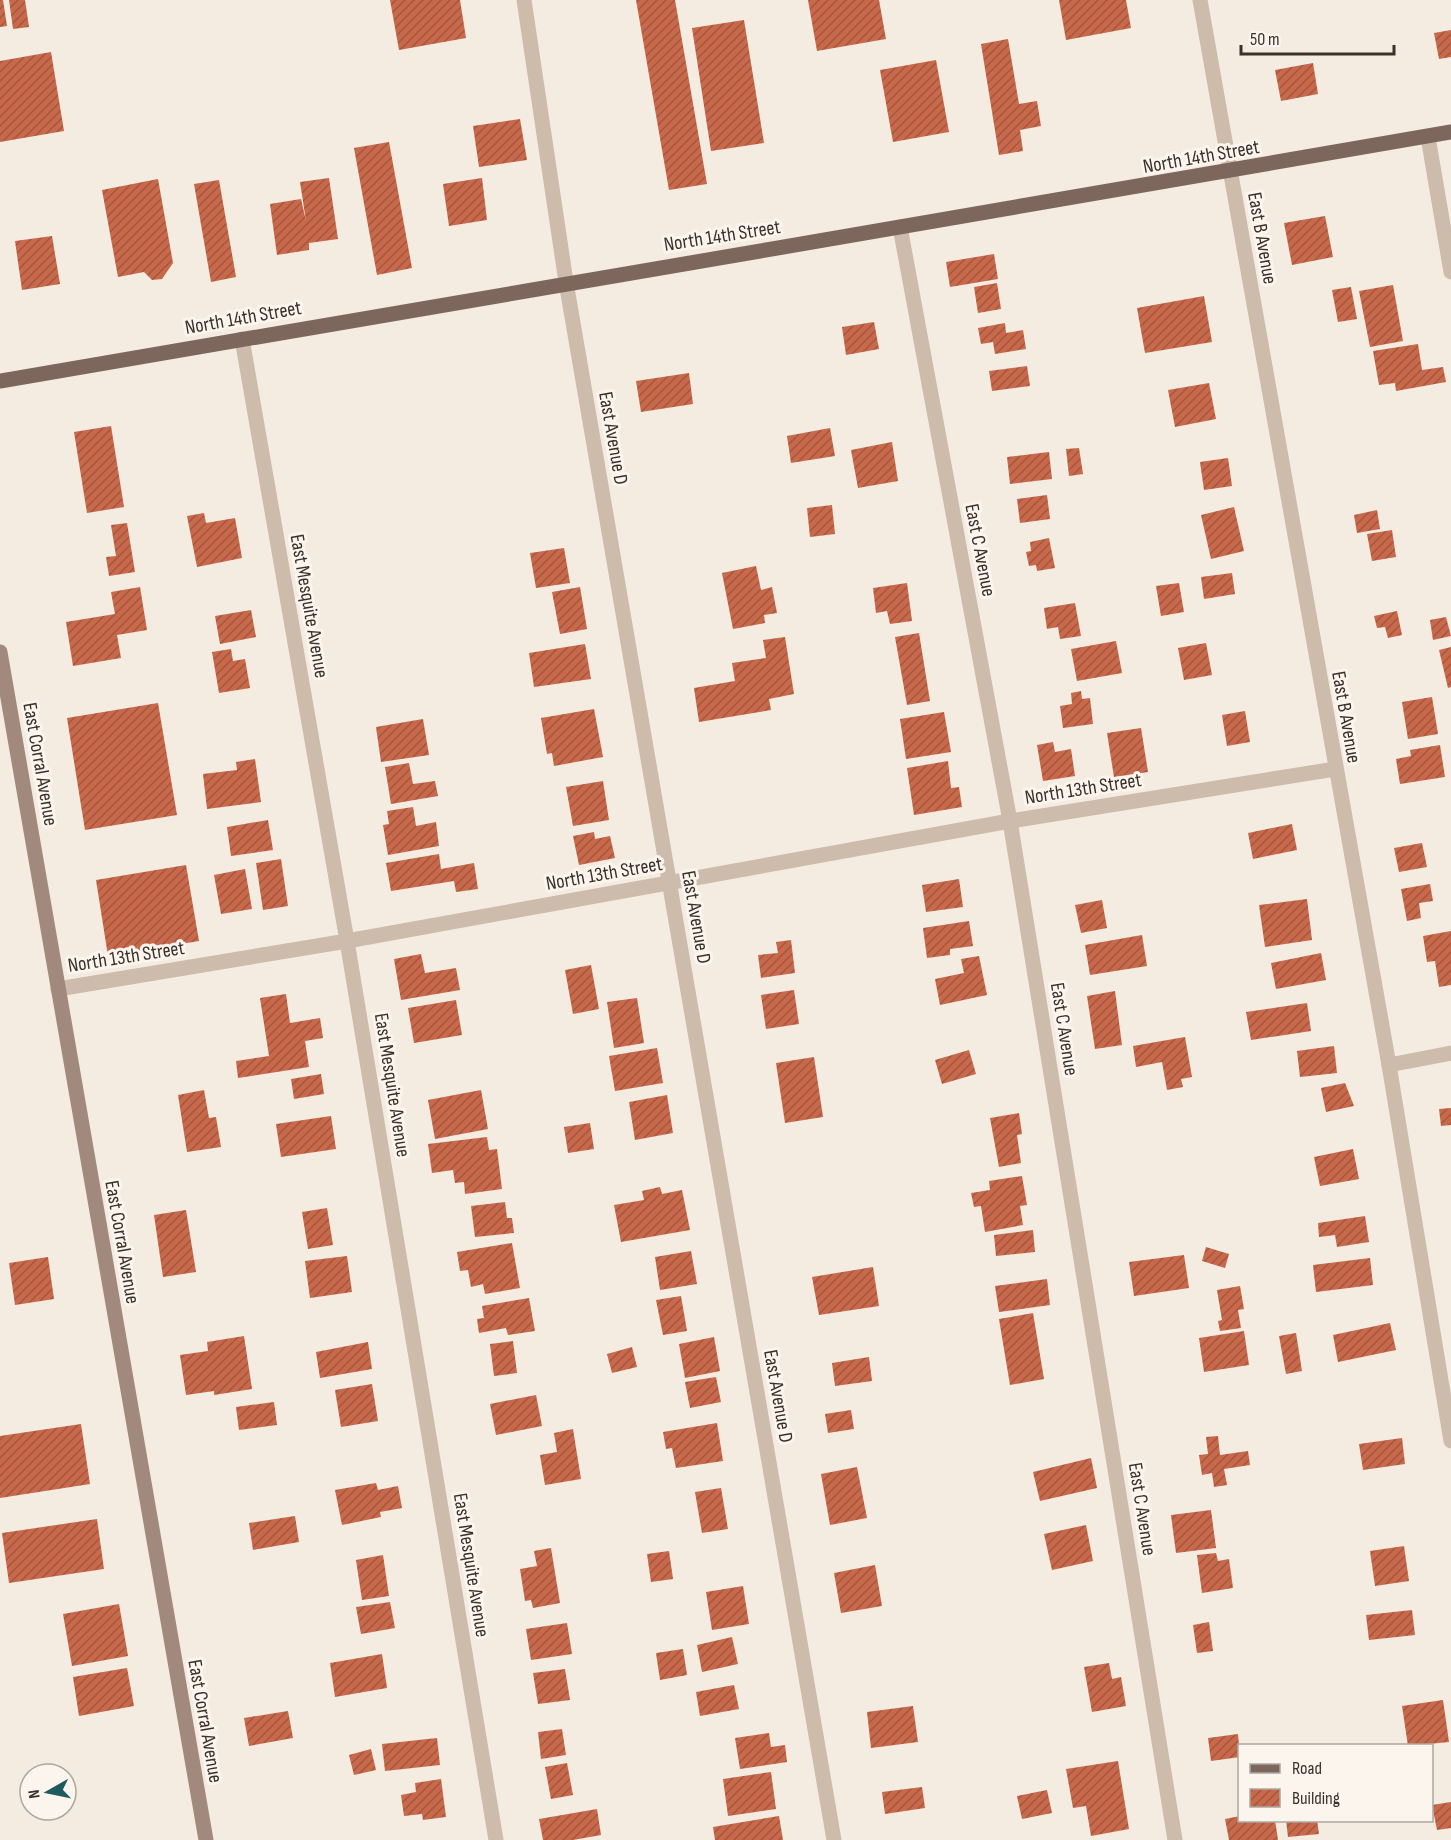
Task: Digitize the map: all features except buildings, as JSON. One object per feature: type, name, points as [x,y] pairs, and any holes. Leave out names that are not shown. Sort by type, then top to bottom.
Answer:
[{"type":"main road","name":"North 14th Street","points":[[0,381],[566,282],[1230,172],[1451,132]]},
{"type":"main road","name":"East Corral Avenue","points":[[0,652],[206,1840]]},
{"type":"street","name":"East Avenue D","points":[[524,0],[566,282],[834,1840]]},
{"type":"street","name":"East B Avenue","points":[[1200,0],[1389,1065],[1451,1441]]},
{"type":"street","points":[[1428,136],[1451,272]]},
{"type":"street","name":"East C Avenue","points":[[900,227],[1010,821],[1175,1840]]},
{"type":"street","name":"East Mesquite Avenue","points":[[242,339],[348,941],[496,1840]]},
{"type":"street","name":"North 13th Street","points":[[58,989],[348,941],[1010,821],[1335,769]]},
{"type":"street","points":[[1389,1065],[1451,1053]]}]
